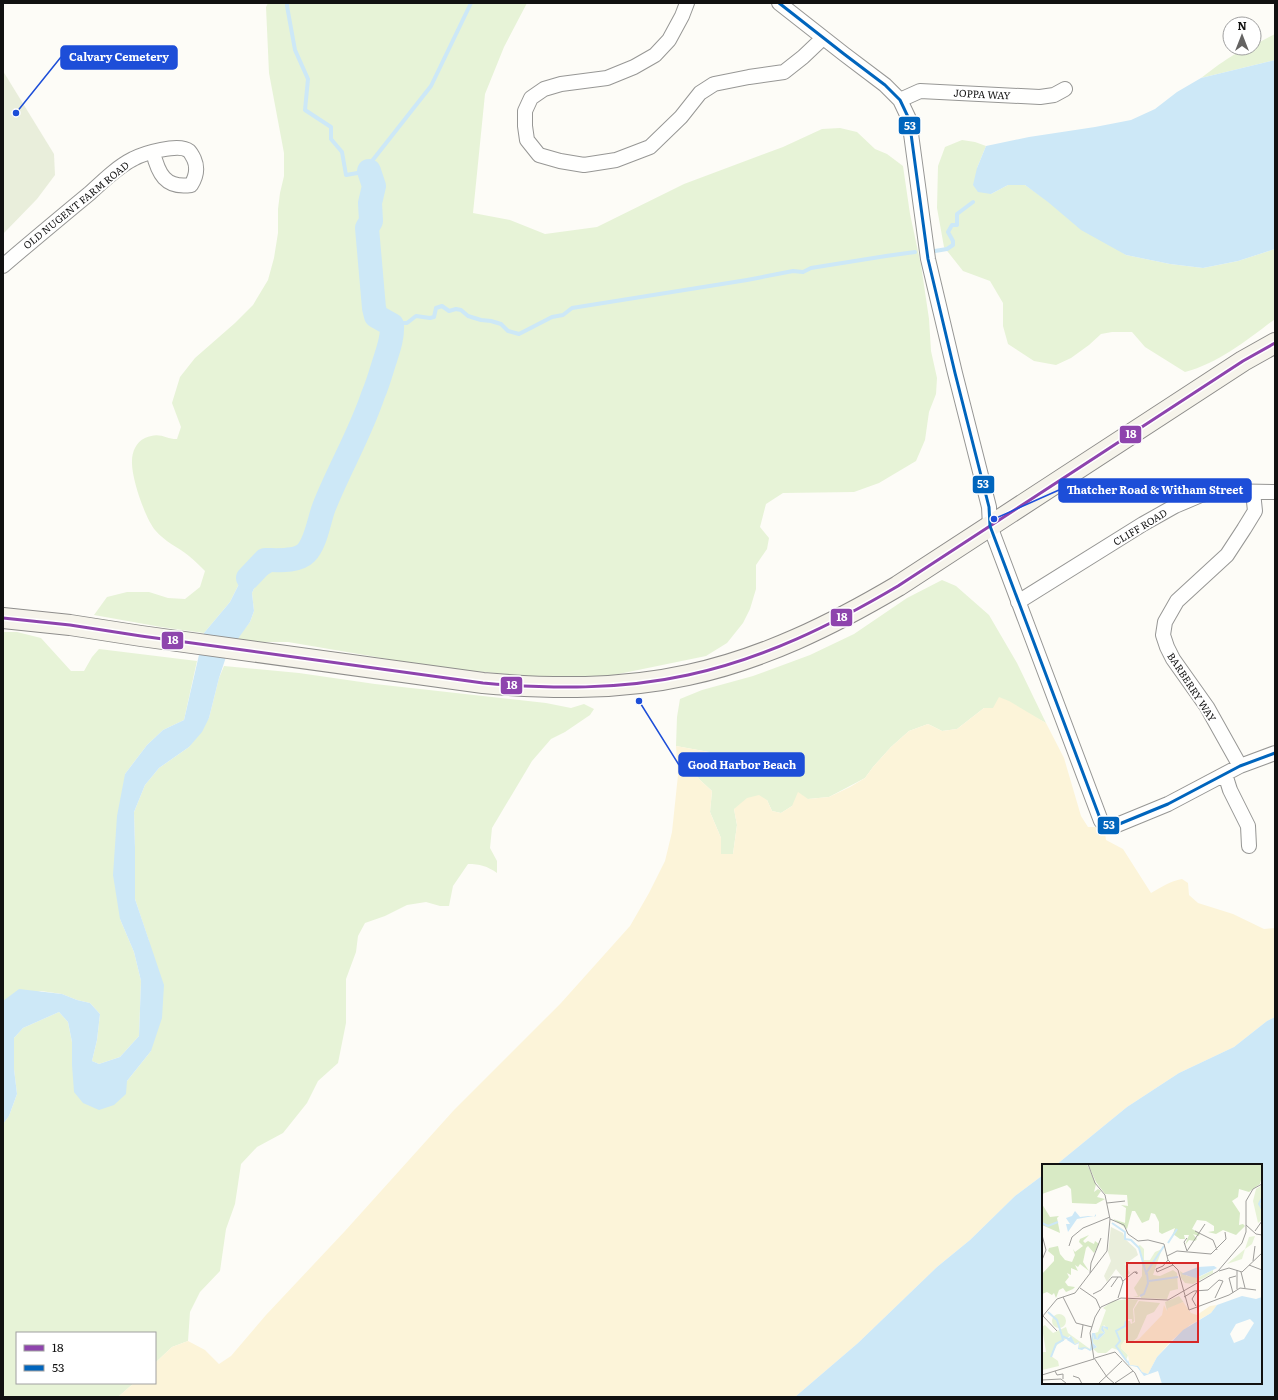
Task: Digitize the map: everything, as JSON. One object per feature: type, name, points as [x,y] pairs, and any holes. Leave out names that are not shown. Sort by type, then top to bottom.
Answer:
[{"type":"main road","points":[[3,618],[70,625],[482,683],[529,688],[602,686],[654,681],[688,675],[732,663],[781,646],[858,610],[898,586],[1243,361],[1275,343]]},
{"type":"street","points":[[687,3],[669,40],[655,55],[634,67],[607,78],[561,84],[544,89],[531,98],[525,111],[524,126],[527,140],[539,155],[560,161],[584,165],[616,160],[650,147],[681,117],[700,92],[714,84],[784,72],[823,38]]},
{"type":"street","points":[[779,3],[885,85],[900,100],[909,119],[928,259],[958,387],[989,507],[990,526],[1101,821],[1112,827],[1168,804],[1240,766],[1275,753]]},
{"type":"street","name":"JOPPA WAY","points":[[900,100],[920,91],[1040,97],[1054,95],[1065,89]]},
{"type":"street","name":"OLD NUGENT FARM ROAD","points":[[3,266],[124,165],[134,159],[153,152]]},
{"type":"street","name":"CLIFF ROAD","points":[[1018,602],[1143,524],[1175,506],[1201,495],[1222,491],[1275,492]]},
{"type":"street","name":"BARBERRY WAY","points":[[1240,766],[1206,707],[1173,659],[1163,635],[1165,622],[1177,601],[1227,555],[1244,529],[1255,511],[1253,492]]},
{"type":"street","points":[[1225,774],[1230,790],[1248,826],[1250,846]]},
{"type":"green space","points":[[268,3],[527,3],[504,47],[485,94],[473,213],[510,220],[545,234],[597,227],[684,184],[783,147],[822,129],[840,128],[857,132],[875,149],[887,154],[903,166],[910,214],[921,265],[929,319],[931,351],[937,378],[936,394],[929,412],[925,440],[916,461],[879,483],[854,492],[783,493],[766,504],[760,527],[769,538],[767,549],[756,565],[756,589],[750,609],[743,623],[727,643],[706,656],[604,677],[531,676],[441,668],[288,642],[250,642],[237,638],[250,622],[254,611],[252,593],[258,580],[251,560],[230,602],[204,633],[94,615],[107,597],[127,592],[149,592],[168,598],[185,599],[200,587],[205,571],[189,556],[163,538],[151,524],[136,487],[132,468],[132,458],[137,445],[145,438],[159,435],[177,439],[181,427],[172,403],[180,377],[195,358],[253,305],[268,280],[274,258],[278,233],[278,209],[284,176],[284,153],[269,73],[266,7]]},
{"type":"green space","points":[[1275,34],[1275,60],[1201,78],[1232,56],[1262,56],[1262,41]]},
{"type":"green space","points":[[3,71],[54,154],[55,175],[37,199],[3,234]]},
{"type":"green space","points":[[962,140],[975,142],[986,146],[977,168],[991,194],[1008,185],[1025,185],[1126,255],[1170,264],[1203,268],[1238,261],[1275,249],[1275,319],[1243,343],[1221,357],[1185,372],[1145,347],[1132,332],[1112,332],[1101,334],[1071,358],[1056,365],[1034,361],[1008,344],[1003,326],[1003,303],[990,281],[963,271],[944,247],[937,208],[938,166],[945,147]]},
{"type":"green space","points":[[942,580],[956,586],[989,615],[1017,663],[1046,723],[1029,714],[984,708],[957,729],[942,731],[928,724],[909,731],[891,747],[865,778],[829,797],[808,799],[781,813],[772,811],[767,800],[734,809],[737,825],[733,854],[721,854],[721,838],[710,812],[712,791],[694,772],[700,770],[709,771],[709,752],[676,746],[677,717],[680,699],[702,690],[753,676],[810,655],[854,634],[907,598]]},
{"type":"green space","points":[[3,632],[17,632],[41,638],[71,671],[84,671],[92,657],[99,649],[197,661],[184,720],[163,730],[147,745],[125,774],[120,919],[134,952],[141,981],[139,1036],[120,1057],[99,1064],[92,1061],[97,1040],[100,1014],[90,1003],[62,994],[41,991],[3,1001]]},
{"type":"green space","points":[[224,666],[299,673],[375,684],[546,703],[571,708],[584,704],[594,709],[590,715],[565,732],[551,739],[532,761],[492,828],[490,848],[497,861],[497,873],[483,866],[468,864],[453,886],[449,906],[440,906],[426,902],[407,905],[385,916],[365,923],[358,936],[356,952],[346,979],[346,1023],[338,1063],[318,1081],[307,1103],[283,1133],[257,1147],[241,1164],[235,1204],[226,1229],[220,1271],[200,1292],[190,1312],[188,1341],[172,1347],[156,1362],[156,1332],[16,1332],[16,1384],[133,1384],[118,1397],[4,1397],[3,1124],[9,1116],[17,1094],[14,1069],[14,1038],[23,1028],[59,1012],[68,1022],[72,1042],[72,1065],[127,1081],[151,1051],[149,941],[135,899],[134,812],[145,785],[159,768],[189,747],[209,718],[219,678]]},
{"type":"sand","points":[[999,697],[1009,701],[1046,723],[1064,758],[1081,816],[1088,827],[1097,827],[1105,833],[1106,840],[1123,849],[1151,893],[1170,883],[1182,879],[1188,883],[1189,895],[1198,903],[1233,914],[1264,929],[1275,928],[1275,1017],[1267,1021],[1234,1047],[1179,1073],[1127,1107],[1057,1164],[1042,1164],[1042,1176],[1015,1196],[970,1240],[937,1267],[858,1343],[795,1397],[118,1397],[133,1384],[156,1384],[156,1362],[172,1347],[188,1341],[205,1350],[219,1364],[231,1356],[266,1315],[345,1231],[454,1110],[561,1003],[630,926],[665,861],[672,832],[678,775],[676,746],[709,752],[714,765],[709,771],[700,770],[694,772],[712,791],[710,812],[721,838],[721,854],[733,854],[737,825],[734,809],[747,798],[759,795],[767,800],[772,811],[781,813],[792,806],[798,792],[808,799],[829,797],[865,778],[891,747],[909,731],[928,724],[942,731],[957,729],[984,708],[993,708]]},
{"type":"water","points":[[1275,60],[1275,249],[1238,261],[1203,268],[1170,264],[1126,255],[1081,230],[1025,185],[1008,185],[991,194],[978,192],[973,185],[977,168],[986,146],[1029,137],[1131,120],[1155,109],[1177,92],[1201,78]]},
{"type":"water","points":[[265,555],[274,557],[274,571],[258,580],[252,593],[254,611],[250,622],[227,654],[219,678],[209,718],[202,732],[189,747],[159,768],[145,785],[134,812],[135,899],[164,985],[162,1018],[151,1051],[127,1081],[126,1094],[114,1105],[99,1110],[83,1103],[74,1092],[72,1042],[68,1022],[59,1012],[23,1028],[14,1038],[14,1069],[17,1094],[9,1116],[3,1124],[3,1001],[19,989],[62,994],[90,1003],[100,1014],[97,1040],[92,1061],[99,1064],[120,1057],[139,1036],[141,981],[134,952],[120,919],[113,875],[117,816],[125,774],[147,745],[163,730],[184,720],[204,633],[230,602],[251,560]]},
{"type":"water","points":[[1275,1017],[1275,1397],[795,1397],[858,1343],[937,1267],[970,1240],[1015,1196],[1042,1176],[1042,1384],[1262,1384],[1262,1164],[1057,1164],[1127,1107],[1179,1073],[1234,1047],[1267,1021]]},
{"type":"waterway","points":[[287,3],[295,50],[308,79],[305,110],[331,127],[331,139],[342,152],[346,175],[369,171],[372,161],[431,86],[471,3]]},
{"type":"waterway","points":[[248,578],[265,560],[287,560],[298,558],[309,549],[315,537],[322,512],[330,493],[368,409],[391,341],[392,325],[376,316],[374,308],[367,228],[371,221],[370,203],[374,186],[369,171]]},
{"type":"waterway","points":[[935,251],[947,249],[953,245],[953,241],[948,232],[952,225],[957,225],[957,214],[973,202]]},
{"type":"waterway","points":[[392,325],[407,323],[416,316],[430,318],[434,317],[436,308],[442,306],[449,311],[456,309],[461,310],[468,316],[501,324],[508,331],[519,334],[552,317],[563,315],[572,308],[747,280],[793,271],[803,272],[811,268],[915,252]]},
{"type":"transit line","name":"53","points":[[779,3],[885,85],[900,100],[909,119],[928,259],[989,507],[990,526],[1101,821],[1112,827],[1168,804],[1240,766],[1275,753]]},
{"type":"transit line","name":"18","points":[[3,618],[70,625],[483,683],[586,687],[637,683],[688,675],[743,660],[796,639],[848,614],[898,586],[1243,361],[1275,343]]},
{"type":"place","name":"Calvary Cemetery","points":[[16,113]]},
{"type":"place","name":"Thatcher Road & Witham Street","points":[[994,519]]},
{"type":"place","name":"Good Harbor Beach","points":[[639,701]]}]
